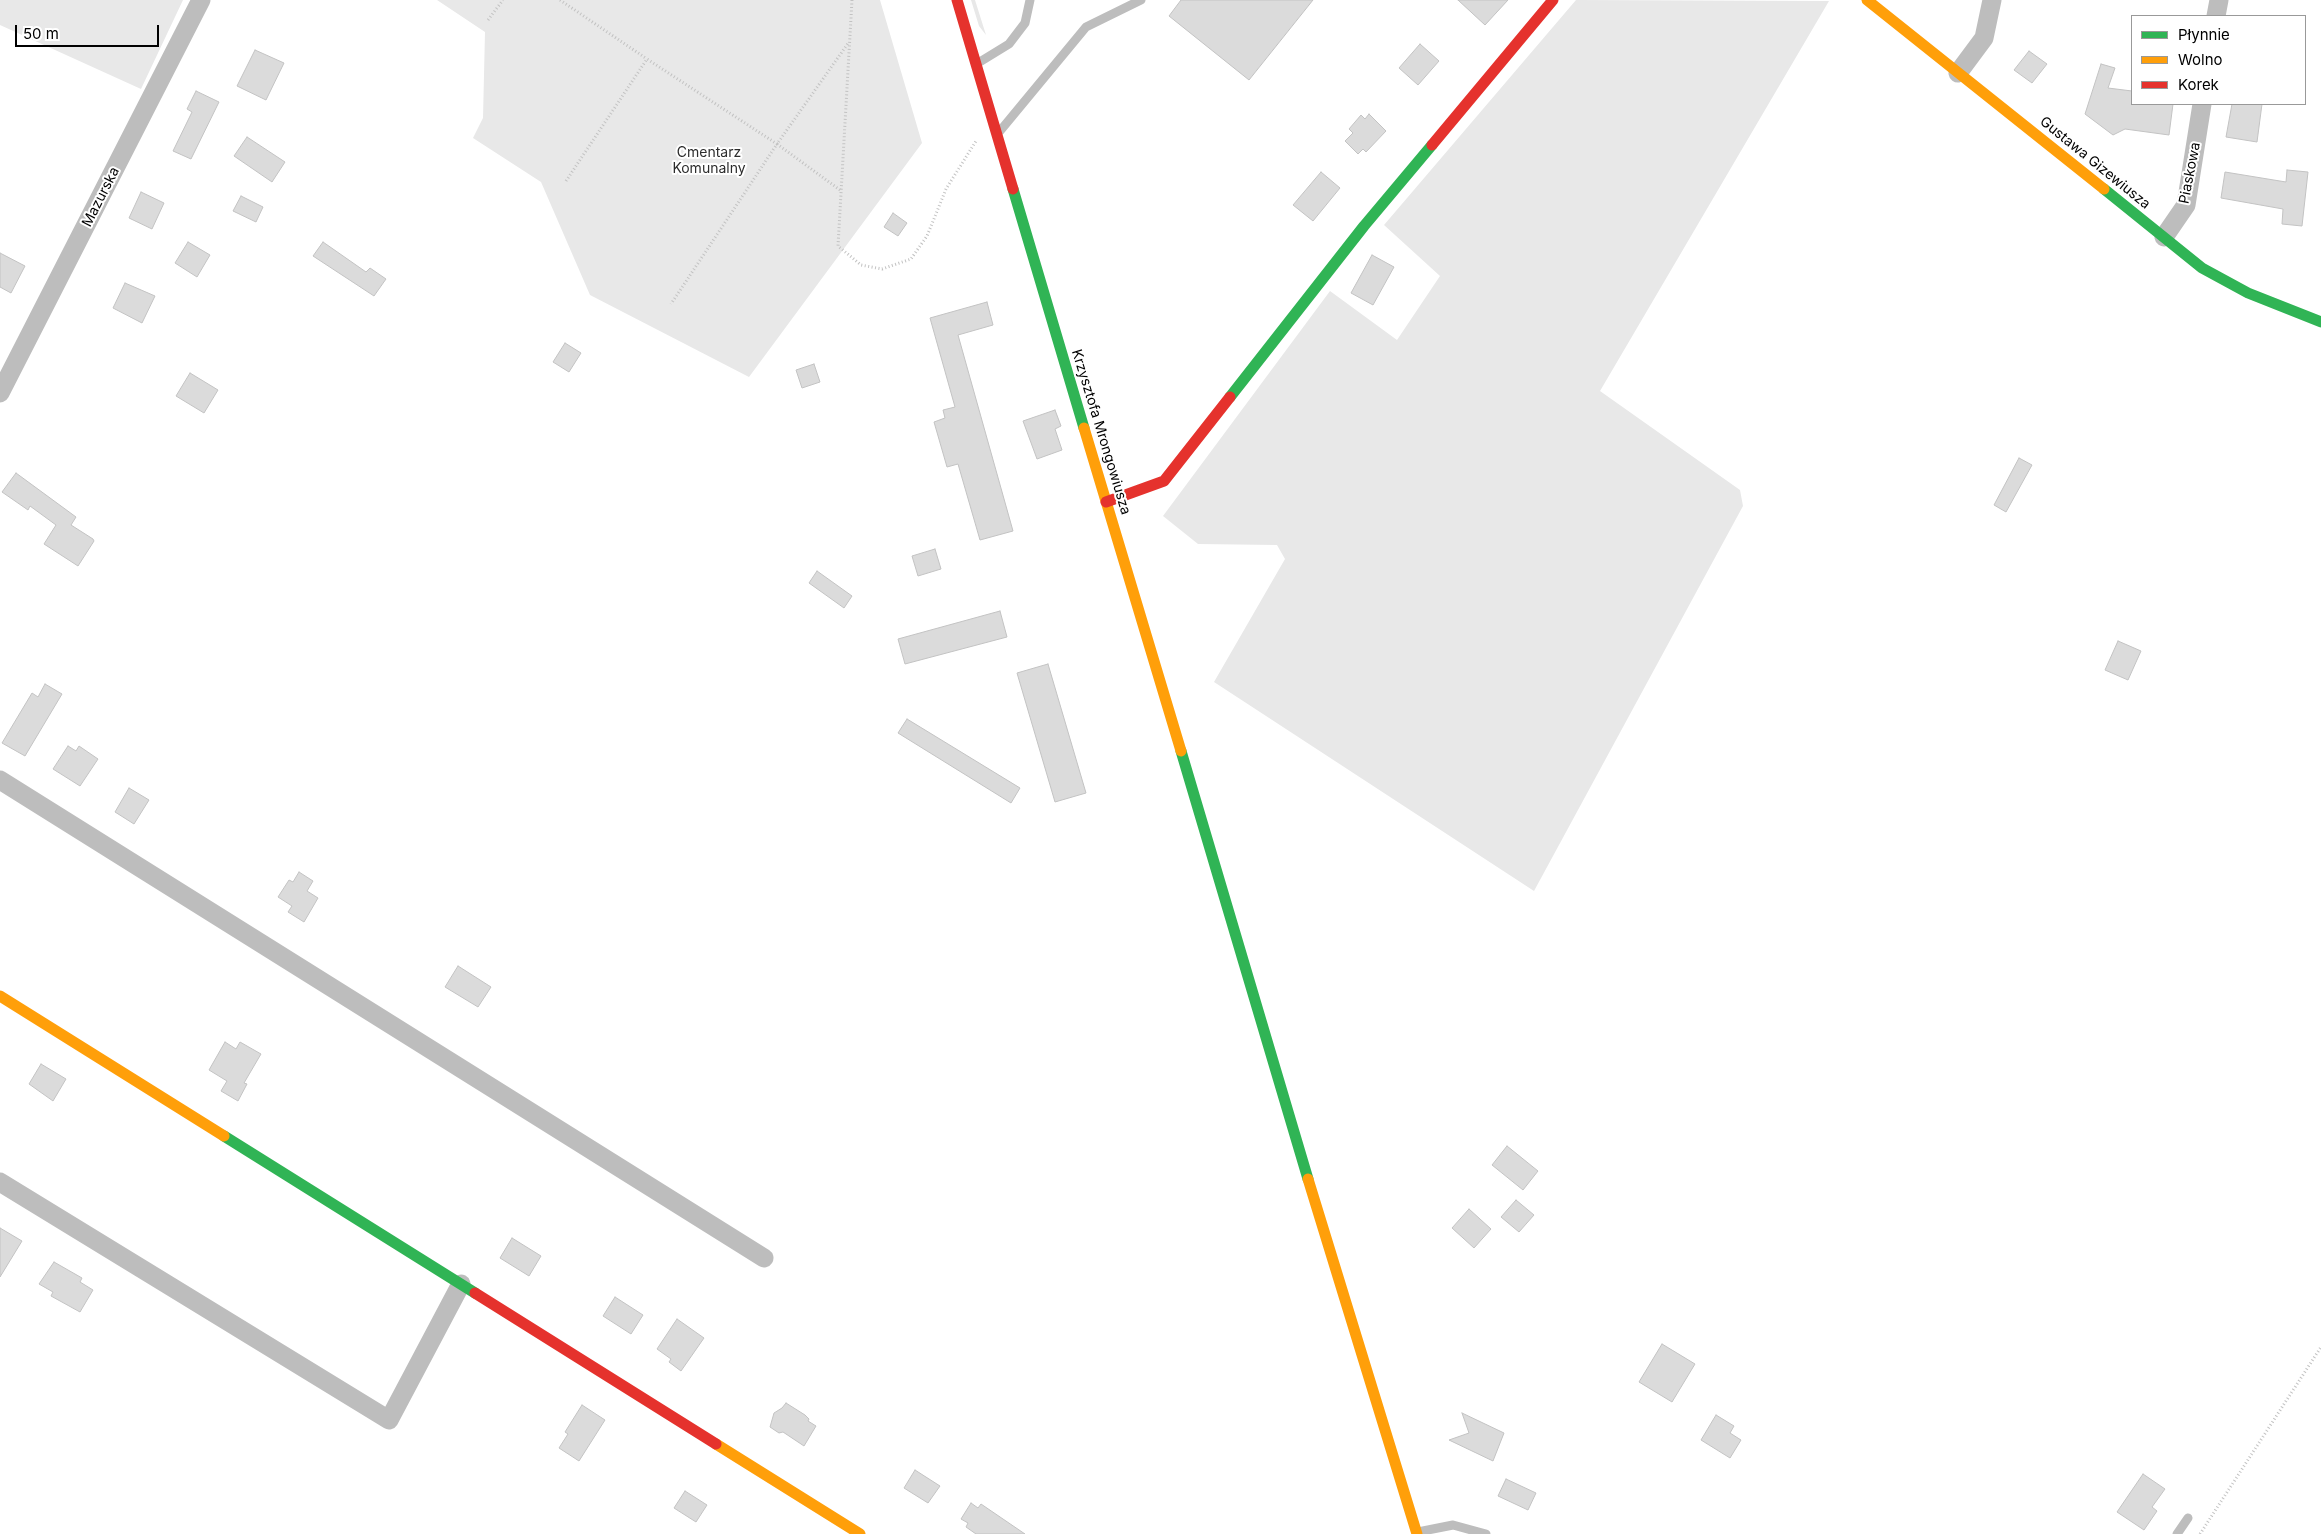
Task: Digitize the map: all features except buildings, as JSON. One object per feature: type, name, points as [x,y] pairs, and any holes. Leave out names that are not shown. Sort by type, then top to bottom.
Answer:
[{"type":"main road","name":"Krzysztofa Mrongowiusza","points":[[957,0],[1216,872],[1417,1533]]},
{"type":"main road","points":[[1106,502],[1164,481],[1364,226],[1553,0]]},
{"type":"main road","name":"Gustawa Gizewiusza","points":[[1867,0],[2202,268],[2248,293],[2321,322]]},
{"type":"main road","points":[[0,996],[860,1534]]},
{"type":"street","name":"Mazurska","points":[[2,384],[201,0]]},
{"type":"street","points":[[1958,73],[1984,38],[1992,0]]},
{"type":"street","points":[[2216,15],[2219,0]]},
{"type":"street","name":"Piaskowa","points":[[2164,237],[2186,205],[2202,105]]},
{"type":"street","points":[[0,780],[764,1258]]},
{"type":"street","points":[[0,1182],[389,1420],[460,1284]]},
{"type":"lane","points":[[976,65],[1010,44],[1025,23],[1030,0]]},
{"type":"lane","points":[[997,135],[1086,27],[1140,0]]},
{"type":"lane","points":[[2177,1534],[2188,1518]]},
{"type":"lane","points":[[1417,1533],[1453,1525],[1486,1534]]},
{"type":"path","points":[[488,20],[502,0]]},
{"type":"path","points":[[560,0],[777,144],[840,190]]},
{"type":"path","points":[[852,0],[838,246],[861,265],[882,269],[911,259],[927,236],[946,189],[964,159],[982,132],[993,123]]},
{"type":"path","points":[[671,304],[777,144],[850,42]]},
{"type":"path","points":[[566,182],[647,59]]},
{"type":"path","points":[[2200,1534],[2321,1347]]},
{"type":"green space","points":[[0,0],[183,0],[141,89],[0,25]]},
{"type":"green space","name":"Cmentarz Komunalny","points":[[437,0],[880,0],[922,143],[749,377],[590,295],[541,182],[473,138],[483,118],[485,32]]},
{"type":"green space","points":[[971,0],[975,0],[986,35],[979,26]]},
{"type":"green space","points":[[1576,0],[1829,1],[1600,391],[1740,490],[1743,506],[1534,891],[1214,682],[1285,559],[1277,545],[1198,544],[1163,516],[1330,291],[1397,340],[1440,276],[1384,225]]},
{"type":"traffic: fast","points":[[1230,397],[1364,226],[1432,145]]},
{"type":"traffic: fast","points":[[1013,189],[1084,428]]},
{"type":"traffic: fast","points":[[2104,189],[2202,268],[2248,293],[2321,322]]},
{"type":"traffic: fast","points":[[1181,751],[1308,1179]]},
{"type":"traffic: fast","points":[[224,1136],[475,1293]]},
{"type":"traffic: slow","points":[[1867,0],[2104,189]]},
{"type":"traffic: slow","points":[[1084,428],[1181,751]]},
{"type":"traffic: slow","points":[[0,996],[224,1136]]},
{"type":"traffic: slow","points":[[1308,1179],[1417,1534]]},
{"type":"traffic: slow","points":[[716,1444],[860,1534]]},
{"type":"traffic: jam","points":[[957,0],[1013,189]]},
{"type":"traffic: jam","points":[[1432,145],[1553,0]]},
{"type":"traffic: jam","points":[[1106,502],[1164,481],[1230,397]]},
{"type":"traffic: jam","points":[[475,1293],[716,1444]]}]
